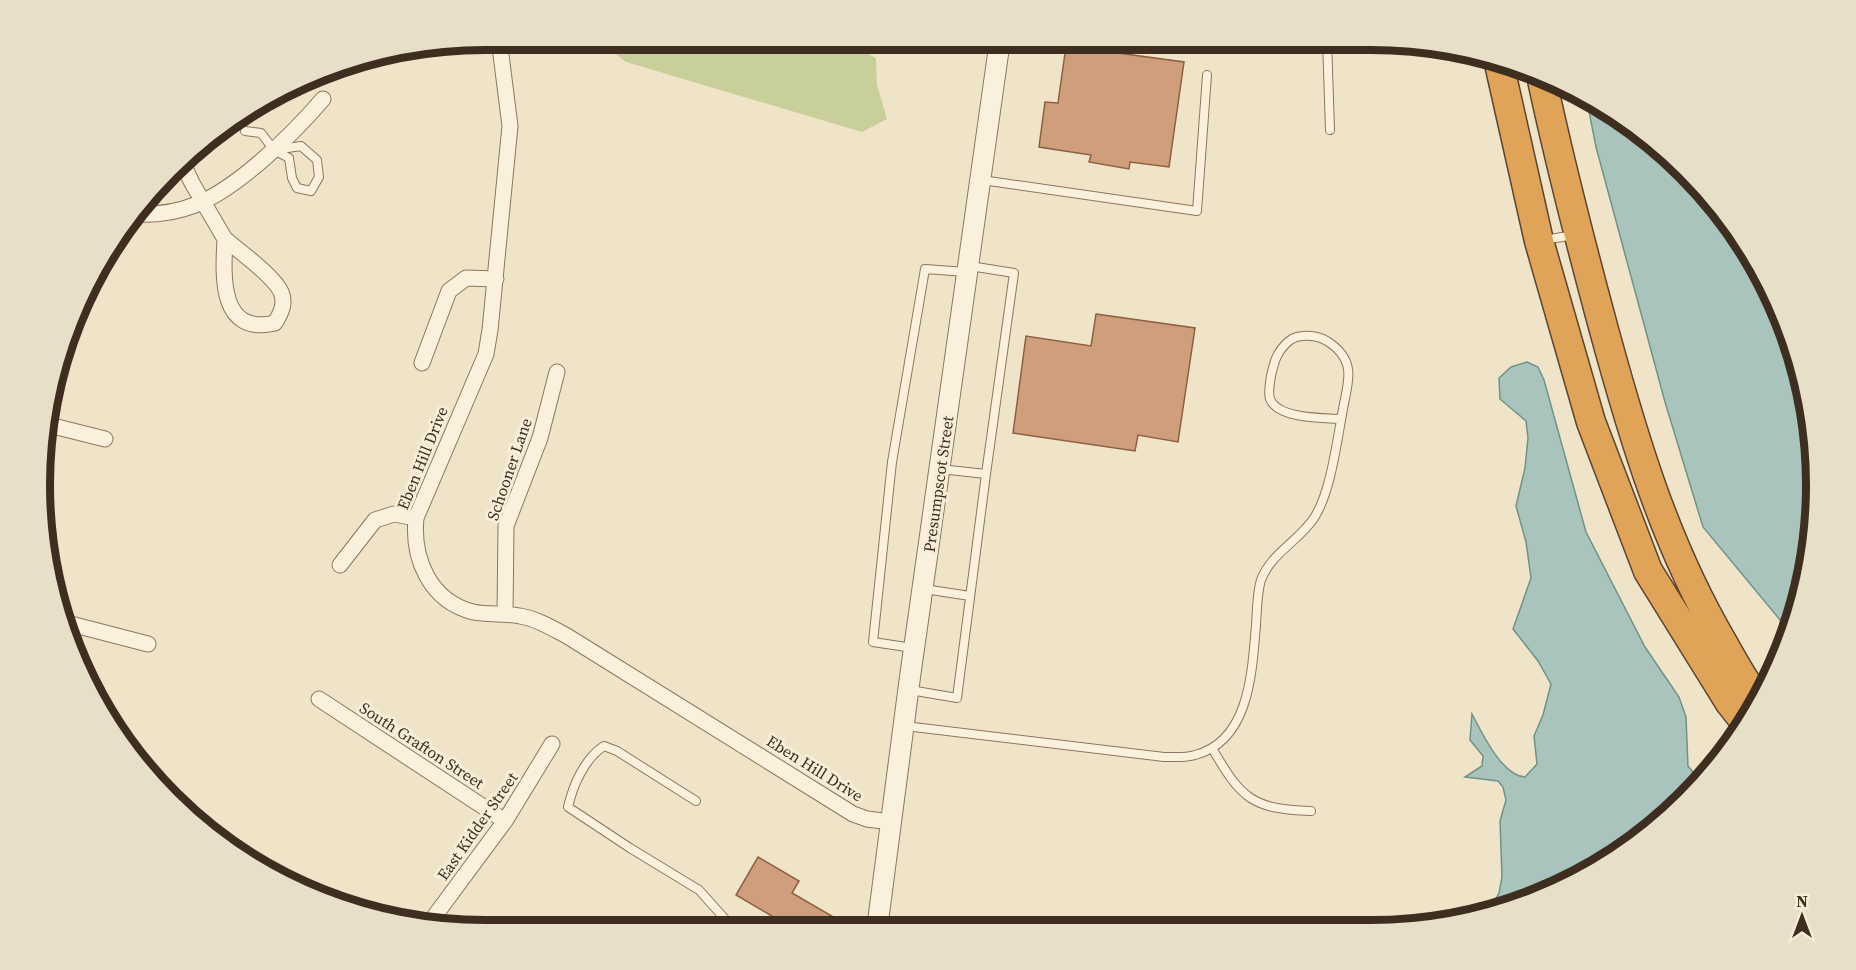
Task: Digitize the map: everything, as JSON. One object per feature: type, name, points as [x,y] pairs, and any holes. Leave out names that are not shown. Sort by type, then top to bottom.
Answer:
[{"type":"highway","points":[[1501,70],[1539,241],[1590,422],[1648,571],[1740,716]]},
{"type":"highway","points":[[1543,85],[1578,234],[1642,462],[1664,525],[1705,613],[1754,693]]},
{"type":"street","name":"Eben Hill Drive","points":[[500,50],[510,126],[496,279],[486,354],[416,518],[414,536],[422,569],[431,585],[443,598],[460,608],[531,619],[567,636],[853,814],[891,822]]},
{"type":"street","name":"Presumpscot Street","points":[[878,920],[914,648],[999,50]]},
{"type":"street","points":[[145,213],[176,211],[203,202],[220,192],[274,150],[323,99]]},
{"type":"street","points":[[186,169],[225,238],[271,279],[281,292],[283,309],[275,323],[259,327],[243,321],[231,309],[225,293],[225,238]]},
{"type":"street","points":[[422,363],[449,291],[466,278],[496,279]]},
{"type":"street","name":"Schooner Lane","points":[[505,614],[506,526],[540,438],[557,372]]},
{"type":"street","points":[[53,426],[105,439]]},
{"type":"street","points":[[340,566],[375,520],[394,514],[416,518]]},
{"type":"street","points":[[73,625],[148,644]]},
{"type":"street","name":"South Grafton Street","points":[[319,699],[506,821]]},
{"type":"street","name":"East Kidder Street","points":[[434,918],[506,821],[552,744]]},
{"type":"lane","points":[[1327,50],[1330,130]]},
{"type":"lane","points":[[981,180],[1197,211],[1207,75]]},
{"type":"lane","points":[[245,130],[261,133],[274,150],[289,158],[292,178],[297,188],[311,191],[319,177],[317,160],[302,146],[274,150]]},
{"type":"lane","points":[[1539,241],[1578,234]]},
{"type":"lane","points":[[909,690],[957,698],[1014,273],[968,269],[925,269],[892,462],[873,642],[914,648]]},
{"type":"lane","points":[[904,726],[1164,757],[1195,755],[1220,744],[1234,727],[1247,697],[1261,581],[1271,561],[1314,519],[1334,460],[1341,419],[1349,370],[1344,354],[1326,340],[1309,335],[1291,339],[1275,357],[1270,379],[1270,398],[1278,410],[1341,419]]},
{"type":"lane","points":[[940,469],[986,474]]},
{"type":"lane","points":[[923,589],[970,596]]},
{"type":"lane","points":[[696,801],[617,751],[604,746],[593,753],[574,788],[568,807],[699,890],[726,920]]},
{"type":"lane","points":[[1212,748],[1226,772],[1246,797],[1257,804],[1271,808],[1311,812]]},
{"type":"green space","points":[[610,50],[790,50],[825,53],[827,50],[861,50],[876,58],[877,85],[887,119],[862,132],[626,62]]},
{"type":"water","points":[[1588,108],[1636,139],[1679,177],[1698,198],[1717,220],[1748,267],[1773,318],[1792,372],[1806,457],[1806,513],[1803,542],[1792,598],[1783,624],[1703,527],[1665,402],[1596,147]]},
{"type":"water","points":[[1527,362],[1538,367],[1544,380],[1586,532],[1645,647],[1679,697],[1686,717],[1688,766],[1695,775],[1658,812],[1613,847],[1564,876],[1494,903],[1499,893],[1502,877],[1500,821],[1506,800],[1503,787],[1498,781],[1465,777],[1482,766],[1483,756],[1470,740],[1472,714],[1501,762],[1517,775],[1525,777],[1537,764],[1534,736],[1543,715],[1551,684],[1538,661],[1513,629],[1531,578],[1526,542],[1516,506],[1525,468],[1528,438],[1526,421],[1500,399],[1499,378],[1511,367]]},
{"type":"building","points":[[1065,50],[1096,50],[1184,62],[1169,167],[1130,162],[1129,169],[1089,162],[1091,155],[1039,147],[1045,102],[1058,103]]},
{"type":"building","points":[[1096,314],[1195,328],[1178,442],[1138,435],[1135,451],[1013,433],[1026,336],[1091,346]]},
{"type":"building","points":[[758,857],[799,881],[792,893],[838,920],[776,920],[736,895]]}]
